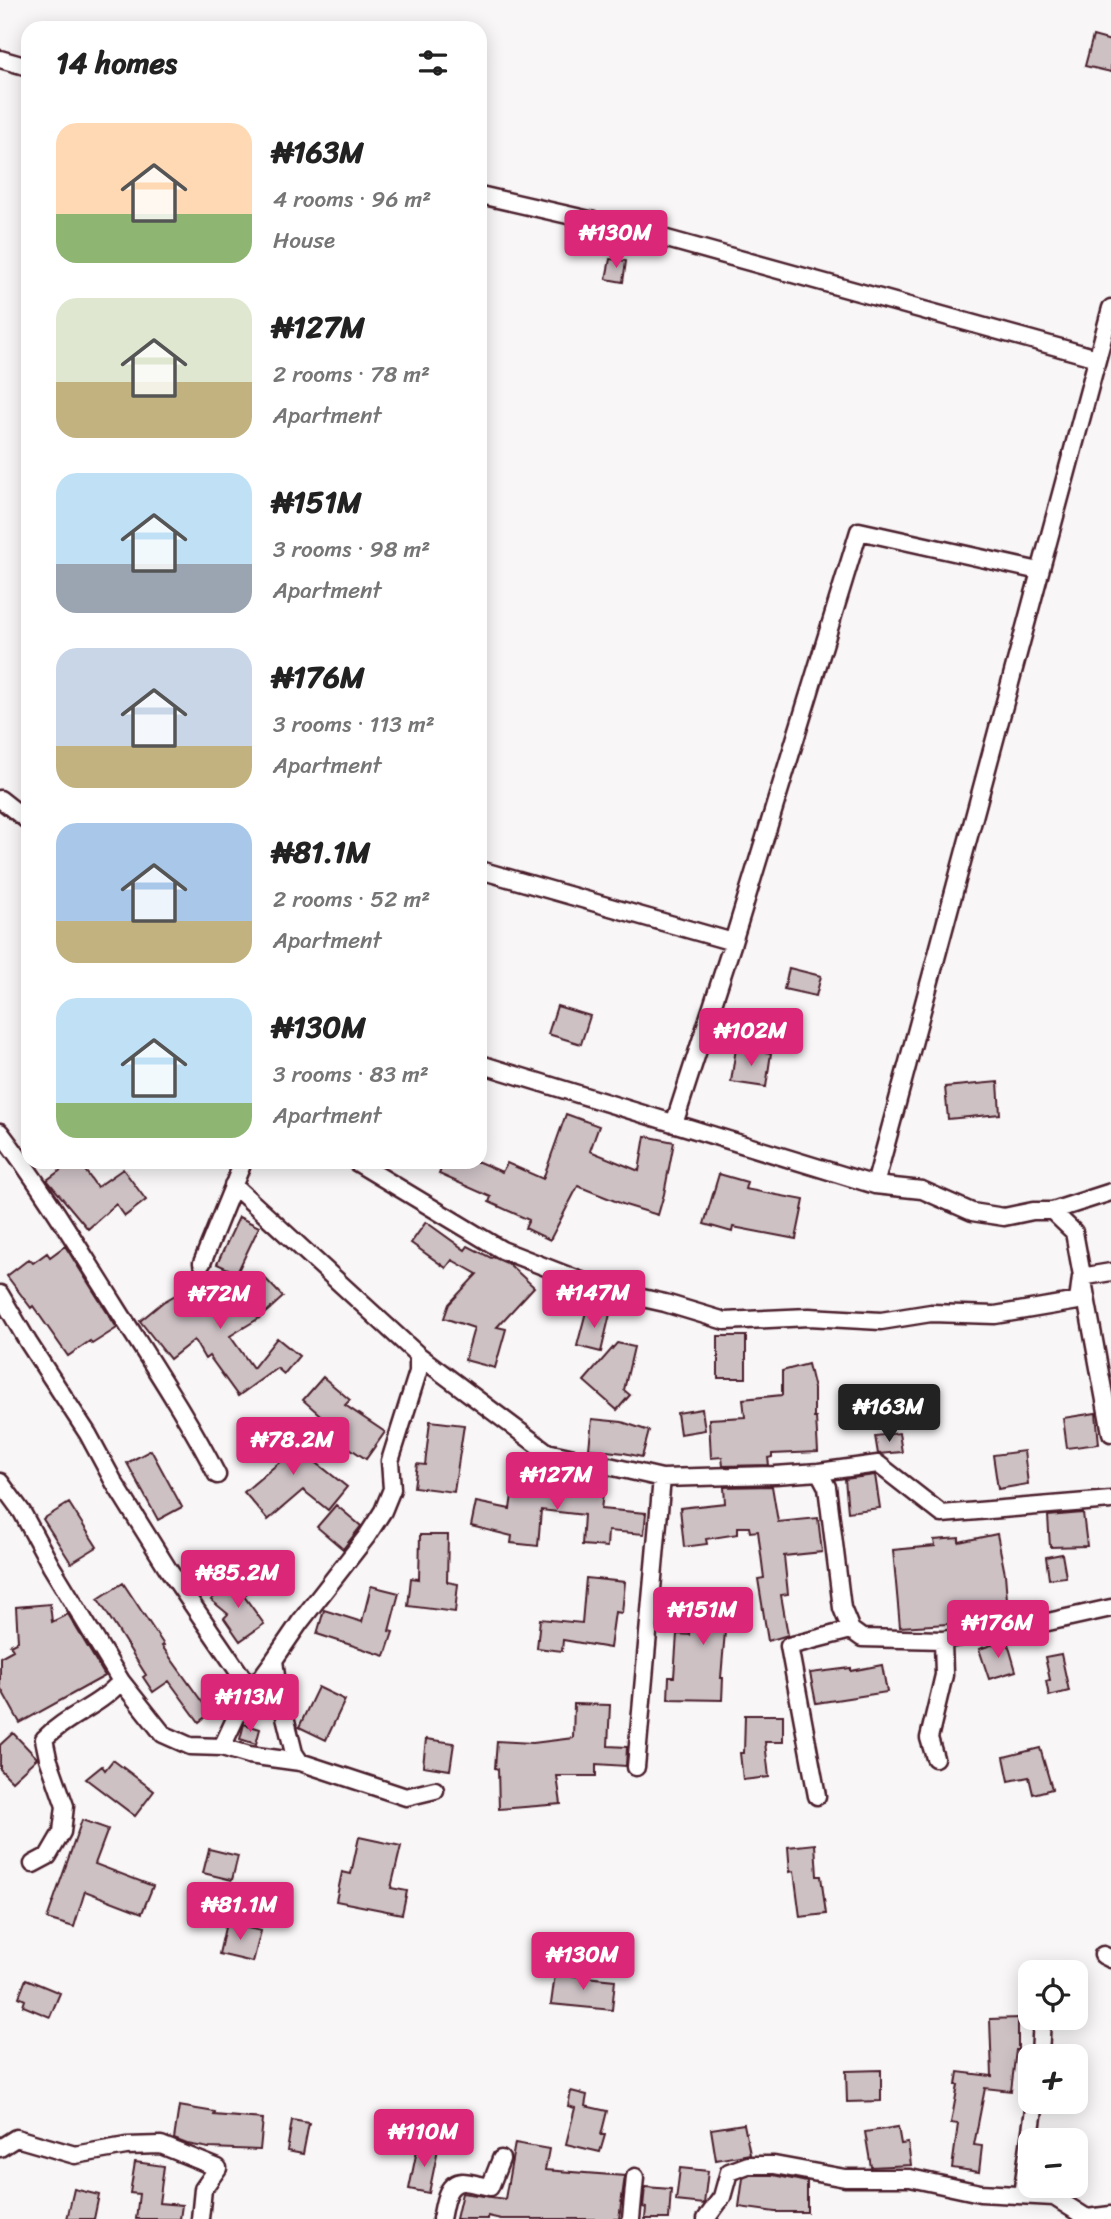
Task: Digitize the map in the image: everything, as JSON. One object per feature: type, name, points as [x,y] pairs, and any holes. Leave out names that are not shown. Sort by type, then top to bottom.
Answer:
[{"type":"street","points":[[0,59],[21,65]]},
{"type":"street","points":[[487,197],[638,231],[1097,358]]},
{"type":"street","points":[[875,1185],[1111,308]]},
{"type":"street","points":[[674,1124],[733,942],[859,531],[1040,571]]},
{"type":"street","points":[[0,799],[21,816]]},
{"type":"street","points":[[487,872],[733,942]]},
{"type":"street","points":[[487,1066],[875,1185],[922,1190],[985,1215],[1004,1217],[1033,1210],[1052,1211],[1111,1192]]},
{"type":"street","points":[[0,1132],[21,1161]]},
{"type":"street","points":[[27,1169],[155,1367],[217,1475]]},
{"type":"street","points":[[202,1262],[240,1169]]},
{"type":"street","points":[[368,1169],[502,1250],[602,1289],[665,1303],[725,1321],[809,1317],[881,1321],[931,1313],[995,1315],[1079,1301],[1081,1277]]},
{"type":"street","points":[[233,1185],[418,1355],[547,1452],[662,1478],[775,1475],[878,1464],[942,1514],[1111,1500]]},
{"type":"street","points":[[1052,1211],[1074,1232],[1111,1433]]},
{"type":"street","points":[[1081,1277],[1111,1272]]},
{"type":"street","points":[[0,1294],[88,1434],[114,1484],[168,1569],[251,1690]]},
{"type":"street","points":[[222,1747],[251,1690],[383,1511],[392,1489],[390,1461],[418,1372],[418,1355]]},
{"type":"street","points":[[819,1472],[827,1487],[842,1608],[851,1630],[862,1638],[943,1640],[1111,1608]]},
{"type":"street","points":[[636,1767],[662,1478]]},
{"type":"street","points":[[0,1482],[22,1511],[51,1566],[121,1681],[163,1734],[190,1746],[222,1747],[249,1755],[300,1762],[406,1797],[435,1790]]},
{"type":"street","points":[[817,1796],[789,1646],[851,1630]]},
{"type":"street","points":[[935,1758],[929,1738],[944,1675],[943,1640]]},
{"type":"street","points":[[274,1660],[294,1753],[300,1762]]},
{"type":"street","points":[[33,1864],[48,1856],[62,1832],[65,1805],[44,1739],[55,1728],[109,1696],[121,1681]]},
{"type":"street","points":[[0,2148],[16,2138],[75,2155],[125,2146],[161,2145],[218,2168],[203,2189],[200,2219]]},
{"type":"street","points":[[442,2219],[447,2193],[452,2186],[462,2182],[490,2187],[501,2159]]},
{"type":"street","points":[[706,2219],[722,2197],[729,2172],[748,2165],[774,2165],[845,2178],[910,2178],[980,2193],[1018,2195]]},
{"type":"street","points":[[631,2219],[635,2177]]},
{"type":"street","points":[[1056,2198],[1087,2218],[1111,2215]]},
{"type":"building","points":[[1093,36],[1111,41],[1111,72],[1085,66]]},
{"type":"building","points":[[610,259],[626,261],[623,282],[606,279]]},
{"type":"building","points":[[789,968],[821,976],[816,996],[784,989]]},
{"type":"building","points":[[557,1006],[590,1016],[581,1044],[548,1034]]},
{"type":"building","points":[[736,1048],[771,1053],[766,1087],[731,1082]]},
{"type":"building","points":[[998,1082],[1000,1114],[948,1119],[945,1087]]},
{"type":"building","points":[[566,1114],[599,1126],[590,1151],[639,1171],[645,1136],[674,1142],[658,1215],[578,1186],[550,1240],[525,1228],[529,1220],[489,1202],[491,1197],[439,1174],[441,1169],[487,1169],[487,1165],[502,1172],[507,1163],[543,1179]]},
{"type":"building","points":[[62,1169],[84,1169],[97,1187],[123,1169],[146,1200],[125,1216],[116,1204],[88,1229],[47,1180]]},
{"type":"building","points":[[719,1174],[747,1182],[745,1189],[804,1200],[796,1239],[733,1227],[732,1232],[704,1224]]},
{"type":"building","points":[[239,1217],[259,1227],[237,1273],[217,1264]]},
{"type":"building","points":[[426,1222],[465,1250],[468,1246],[509,1264],[534,1287],[497,1327],[506,1329],[495,1368],[465,1360],[474,1328],[444,1318],[449,1304],[477,1274],[452,1260],[446,1268],[411,1243]]},
{"type":"building","points":[[65,1246],[117,1328],[92,1344],[90,1341],[68,1356],[33,1306],[31,1308],[7,1276],[29,1259],[33,1263],[47,1253],[50,1257]]},
{"type":"building","points":[[261,1274],[283,1297],[261,1317],[230,1336],[253,1368],[277,1338],[299,1356],[284,1374],[277,1368],[238,1396],[209,1356],[205,1359],[194,1340],[170,1359],[140,1321],[163,1302],[197,1283],[217,1315]]},
{"type":"building","points":[[587,1308],[610,1314],[601,1352],[577,1346]]},
{"type":"building","points":[[718,1336],[746,1336],[746,1378],[718,1378]]},
{"type":"building","points":[[617,1343],[634,1347],[624,1390],[630,1395],[617,1410],[584,1381]]},
{"type":"building","points":[[808,1364],[814,1389],[818,1452],[772,1454],[772,1457],[768,1458],[769,1465],[723,1466],[722,1457],[711,1458],[709,1419],[745,1417],[743,1399],[782,1395],[782,1371]]},
{"type":"building","points":[[323,1377],[350,1400],[345,1405],[385,1432],[366,1459],[332,1436],[336,1429],[303,1400]]},
{"type":"building","points":[[702,1409],[705,1430],[680,1434],[677,1413]]},
{"type":"building","points":[[1096,1413],[1099,1444],[1067,1448],[1063,1418]]},
{"type":"building","points":[[592,1419],[622,1422],[649,1431],[642,1457],[589,1449]]},
{"type":"building","points":[[430,1421],[464,1425],[454,1492],[414,1487],[417,1464],[425,1465]]},
{"type":"building","points":[[285,1423],[313,1454],[313,1460],[347,1487],[328,1510],[303,1490],[268,1520],[244,1492],[281,1461],[264,1442]]},
{"type":"building","points":[[899,1433],[902,1452],[878,1454],[875,1436]]},
{"type":"building","points":[[151,1450],[182,1507],[158,1520],[127,1463]]},
{"type":"building","points":[[1024,1451],[1028,1484],[998,1489],[993,1455]]},
{"type":"building","points":[[578,1475],[605,1479],[601,1509],[646,1513],[644,1534],[608,1531],[607,1547],[582,1545],[584,1515],[541,1510],[538,1546],[511,1543],[512,1536],[471,1526],[476,1502],[510,1509],[514,1481],[577,1484]]},
{"type":"building","points":[[875,1475],[880,1508],[848,1512],[845,1479]]},
{"type":"building","points":[[772,1486],[778,1522],[818,1518],[822,1552],[784,1556],[788,1594],[781,1595],[788,1635],[768,1641],[758,1579],[764,1578],[758,1531],[750,1532],[749,1527],[738,1527],[738,1534],[706,1539],[707,1544],[684,1547],[680,1508],[725,1503],[724,1487]]},
{"type":"building","points":[[69,1503],[97,1547],[71,1563],[43,1519]]},
{"type":"building","points":[[336,1505],[361,1526],[343,1549],[317,1527]]},
{"type":"building","points":[[1083,1513],[1087,1546],[1050,1547],[1048,1516]]},
{"type":"building","points":[[997,1534],[1005,1574],[1008,1612],[964,1618],[964,1623],[900,1627],[893,1550],[935,1546],[934,1540],[959,1538],[959,1542]]},
{"type":"building","points":[[420,1535],[448,1535],[447,1582],[458,1584],[455,1612],[408,1606],[411,1578],[419,1579]]},
{"type":"building","points":[[1062,1554],[1066,1577],[1049,1579],[1046,1557]]},
{"type":"building","points":[[586,1578],[625,1582],[622,1613],[615,1612],[610,1648],[563,1640],[562,1651],[537,1648],[540,1619],[582,1623]]},
{"type":"building","points":[[231,1579],[247,1593],[244,1596],[264,1624],[240,1641],[224,1618],[228,1614],[211,1600]]},
{"type":"building","points":[[123,1583],[164,1645],[162,1646],[210,1713],[199,1722],[169,1681],[153,1692],[143,1677],[146,1675],[98,1599]]},
{"type":"building","points":[[371,1586],[399,1593],[389,1631],[393,1632],[385,1656],[317,1634],[324,1610],[362,1622]]},
{"type":"building","points":[[690,1592],[738,1592],[738,1620],[726,1620],[722,1700],[668,1699],[669,1677],[674,1677],[677,1634],[690,1635]]},
{"type":"building","points":[[50,1604],[52,1622],[68,1614],[105,1676],[20,1723],[0,1687],[0,1657],[13,1650],[10,1645],[18,1641],[16,1607]]},
{"type":"building","points":[[1007,1640],[1016,1671],[989,1679],[979,1649]]},
{"type":"building","points":[[1061,1654],[1069,1691],[1049,1696],[1046,1681],[1050,1680],[1045,1657]]},
{"type":"building","points":[[882,1665],[887,1692],[816,1703],[810,1673],[851,1668],[851,1671]]},
{"type":"building","points":[[318,1687],[345,1700],[326,1740],[299,1727]]},
{"type":"building","points":[[574,1704],[610,1705],[608,1746],[627,1747],[626,1766],[596,1764],[596,1776],[557,1776],[561,1804],[499,1809],[498,1769],[495,1768],[497,1741],[533,1743],[573,1738]]},
{"type":"building","points":[[745,1715],[783,1715],[783,1742],[765,1742],[769,1777],[743,1780],[740,1753],[744,1753]]},
{"type":"building","points":[[244,1724],[260,1729],[256,1744],[240,1739]]},
{"type":"building","points":[[13,1733],[37,1758],[12,1781],[0,1769],[0,1745]]},
{"type":"building","points":[[426,1739],[454,1743],[450,1770],[423,1766]]},
{"type":"building","points":[[1040,1748],[1052,1789],[1033,1794],[1029,1777],[1009,1781],[1004,1757]]},
{"type":"building","points":[[113,1760],[154,1791],[135,1816],[86,1779],[102,1766],[105,1770]]},
{"type":"building","points":[[82,1820],[108,1829],[95,1864],[153,1886],[142,1913],[85,1891],[74,1927],[47,1919]]},
{"type":"building","points":[[359,1837],[401,1846],[391,1888],[407,1891],[402,1914],[336,1901],[342,1872],[351,1874]]},
{"type":"building","points":[[815,1844],[817,1876],[821,1876],[826,1914],[800,1917],[794,1871],[790,1872],[788,1847]]},
{"type":"building","points":[[209,1849],[238,1856],[232,1880],[203,1873]]},
{"type":"building","points":[[226,1923],[261,1931],[253,1962],[219,1954]]},
{"type":"building","points":[[555,1974],[615,1980],[612,2010],[551,2004]]},
{"type":"building","points":[[26,1979],[60,1993],[50,2017],[23,2006],[25,2000],[19,1997]]},
{"type":"building","points":[[1018,2018],[1018,2050],[1011,2091],[985,2088],[974,2145],[982,2146],[979,2172],[952,2168],[958,2124],[951,2123],[958,2072],[992,2076],[990,2019]]},
{"type":"building","points":[[881,2070],[881,2101],[847,2102],[846,2071]]},
{"type":"building","points":[[571,2091],[587,2095],[585,2106],[607,2111],[600,2152],[566,2144],[575,2108],[568,2106]]},
{"type":"building","points":[[179,2106],[215,2112],[214,2115],[263,2119],[260,2150],[209,2148],[174,2139]]},
{"type":"building","points":[[292,2120],[309,2123],[303,2154],[287,2151]]},
{"type":"building","points":[[744,2124],[750,2154],[716,2160],[711,2129]]},
{"type":"building","points":[[898,2127],[901,2144],[908,2143],[911,2165],[871,2167],[865,2132]]},
{"type":"building","points":[[515,2143],[549,2149],[545,2170],[625,2176],[619,2219],[501,2219],[488,2216],[488,2219],[456,2219],[462,2193],[505,2199]]},
{"type":"building","points":[[418,2145],[438,2149],[429,2193],[409,2189]]},
{"type":"building","points":[[135,2162],[164,2166],[159,2203],[182,2205],[180,2219],[136,2219],[139,2194],[130,2193]]},
{"type":"building","points":[[680,2168],[708,2171],[704,2204],[676,2201]]},
{"type":"building","points":[[750,2175],[773,2175],[807,2182],[807,2212],[775,2212],[739,2207],[743,2178]]},
{"type":"building","points":[[645,2187],[671,2189],[669,2219],[645,2219]]},
{"type":"building","points":[[74,2189],[99,2195],[94,2219],[67,2219]]}]
